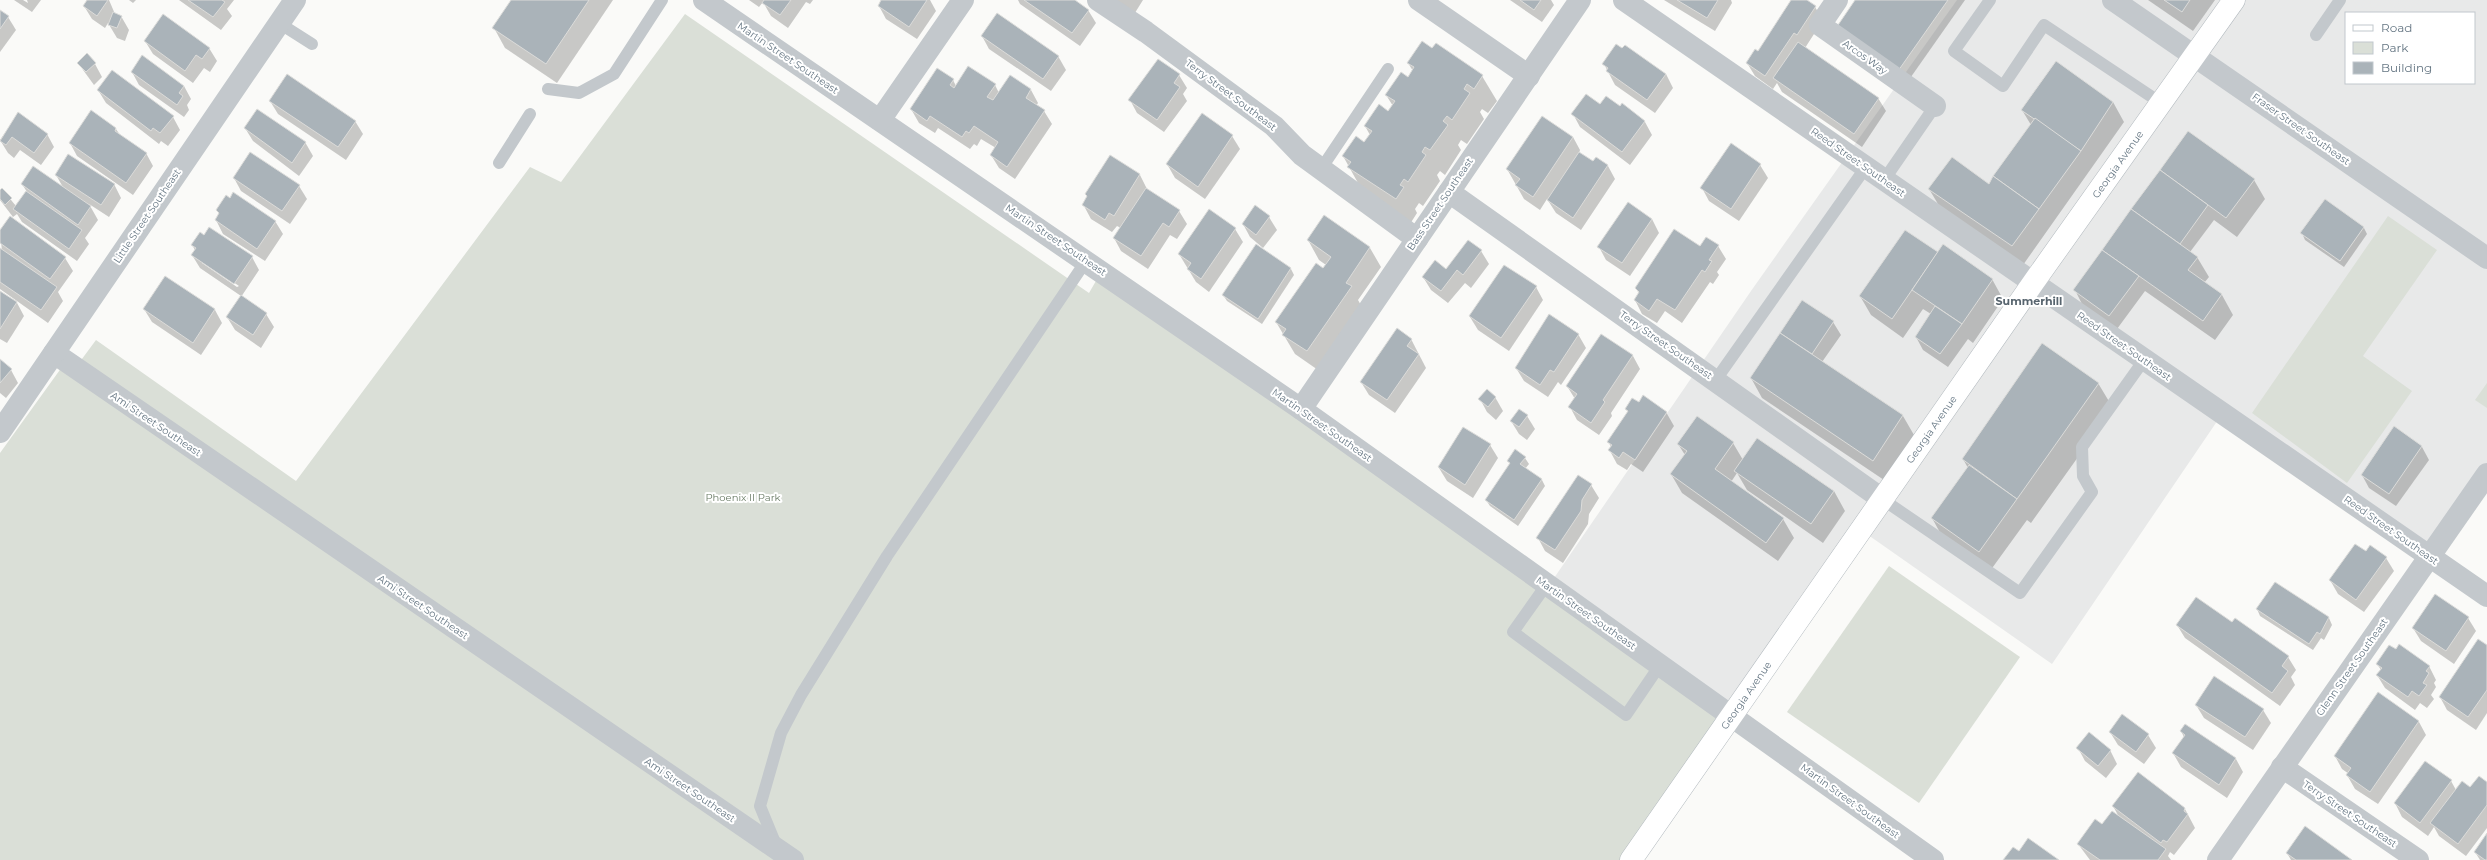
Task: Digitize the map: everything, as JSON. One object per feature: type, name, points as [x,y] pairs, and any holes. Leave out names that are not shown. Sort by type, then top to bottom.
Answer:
[{"type":"main road","name":"Georgia Avenue","points":[[1631,860],[2033,282],[2234,0]]},
{"type":"street","name":"Little Street Southeast","points":[[0,432],[295,0]]},
{"type":"street","name":"Martin Street Southeast","points":[[704,0],[1301,409],[1731,716],[1923,857]]},
{"type":"street","points":[[880,120],[963,0]]},
{"type":"street","name":"Terry Street Southeast","points":[[1098,0],[1146,32],[1274,126],[1302,155],[1417,238]]},
{"type":"street","points":[[1419,0],[1528,76]]},
{"type":"street","name":"Bass Street Southeast","points":[[1301,409],[1580,0]]},
{"type":"street","name":"Reed Street Southeast","points":[[1624,0],[2487,596]]},
{"type":"street","name":"Arcos Way","points":[[1837,0],[1820,25],[1934,106]]},
{"type":"street","name":"Fraser Street Southeast","points":[[2114,0],[2487,258]]},
{"type":"street","name":"Terry Street Southeast","points":[[1449,192],[1882,499]]},
{"type":"street","name":"Ami Street Southeast","points":[[54,353],[785,855]]},
{"type":"street","name":"Glenn Street Southeast","points":[[2218,860],[2487,474]]},
{"type":"street","name":"Terry Street Southeast","points":[[2282,767],[2418,860]]},
{"type":"lane","points":[[548,89],[579,93],[614,74],[662,0]]},
{"type":"lane","points":[[1990,0],[1954,51],[2003,86],[2044,25],[2161,103]]},
{"type":"lane","points":[[2316,35],[2340,0]]},
{"type":"lane","points":[[279,23],[312,44]]},
{"type":"lane","points":[[1321,169],[1388,69]]},
{"type":"lane","points":[[1884,180],[1934,106]]},
{"type":"lane","points":[[499,163],[530,114]]},
{"type":"lane","points":[[1716,381],[1866,167]]},
{"type":"lane","points":[[785,855],[760,806],[782,733],[801,695],[896,544],[1086,261]]},
{"type":"lane","points":[[1882,499],[2020,593],[2092,492],[2083,476],[2082,448],[2144,360]]},
{"type":"lane","points":[[1547,584],[1513,632],[1626,715],[1660,665]]},
{"type":"shaded area","points":[[1957,0],[2487,0],[2487,467],[2424,558],[2222,414],[2052,664],[1861,530],[1731,716],[1552,581],[1751,291]]},
{"type":"green space","name":"Phoenix II Park","points":[[685,14],[1089,293],[1100,274],[1730,711],[1624,860],[0,860],[0,453],[67,360],[76,367],[96,340],[296,481],[530,167],[561,182]]},
{"type":"green space","points":[[2388,216],[2437,250],[2363,356],[2412,391],[2347,483],[2252,413]]},
{"type":"green space","points":[[2487,383],[2487,408],[2475,400]]},
{"type":"green space","points":[[1889,566],[2020,657],[1919,803],[1787,712]]},
{"type":"building","points":[[87,0],[108,0],[97,16],[83,6]]},
{"type":"building","points":[[188,0],[222,0],[225,2],[213,17]]},
{"type":"building","points":[[511,0],[589,0],[546,64],[492,28]]},
{"type":"building","points":[[764,0],[791,0],[780,15],[762,3]]},
{"type":"building","points":[[881,0],[927,0],[909,27],[878,6]]},
{"type":"building","points":[[1024,0],[1075,0],[1089,10],[1072,33]]},
{"type":"building","points":[[1520,0],[1541,0],[1534,10]]},
{"type":"building","points":[[1677,0],[1718,0],[1707,18]]},
{"type":"building","points":[[1791,0],[1807,0],[1816,6],[1797,35],[1794,33],[1765,76],[1746,63],[1755,49],[1758,51]]},
{"type":"building","points":[[1855,0],[1948,0],[1898,71],[1836,28]]},
{"type":"building","points":[[2164,0],[2190,0],[2182,12]]},
{"type":"building","points":[[0,10],[9,16],[0,29]]},
{"type":"building","points":[[113,12],[122,16],[117,28],[108,25]]},
{"type":"building","points":[[997,13],[1059,56],[1043,79],[981,36]]},
{"type":"building","points":[[163,14],[210,48],[202,59],[196,55],[185,71],[144,41]]},
{"type":"building","points":[[1422,41],[1432,48],[1436,43],[1483,75],[1474,89],[1467,84],[1464,89],[1470,93],[1452,120],[1447,116],[1443,121],[1448,125],[1430,150],[1425,147],[1422,152],[1426,155],[1408,182],[1404,179],[1400,185],[1404,187],[1396,199],[1347,167],[1351,162],[1342,156],[1356,136],[1364,142],[1372,131],[1364,126],[1379,104],[1388,111],[1395,101],[1385,95],[1401,72],[1408,77],[1414,67],[1407,63]]},
{"type":"building","points":[[1798,42],[1879,98],[1854,134],[1773,78]]},
{"type":"building","points":[[1616,44],[1622,48],[1625,45],[1666,74],[1647,100],[1606,71],[1608,68],[1602,64]]},
{"type":"building","points":[[87,53],[96,63],[86,72],[77,63]]},
{"type":"building","points":[[142,55],[184,86],[179,93],[183,96],[177,105],[131,72]]},
{"type":"building","points":[[1158,59],[1180,74],[1174,83],[1180,87],[1157,120],[1128,100]]},
{"type":"building","points":[[2056,61],[2113,102],[2081,151],[2021,110]]},
{"type":"building","points":[[968,66],[996,84],[987,97],[993,100],[1010,75],[1031,89],[1026,98],[1045,110],[1007,167],[990,155],[998,142],[974,126],[969,133],[966,131],[962,137],[930,116],[927,121],[910,109],[937,68],[954,79],[950,85],[954,88]]},
{"type":"building","points":[[112,70],[174,116],[160,133],[153,128],[151,131],[97,90]]},
{"type":"building","points":[[287,74],[356,121],[338,147],[269,101]]},
{"type":"building","points":[[1586,94],[1600,104],[1606,96],[1620,106],[1622,103],[1645,121],[1622,152],[1571,114]]},
{"type":"building","points":[[257,109],[306,142],[292,163],[244,128]]},
{"type":"building","points":[[91,110],[116,128],[115,131],[147,153],[126,183],[69,143]]},
{"type":"building","points":[[18,112],[48,134],[34,153],[12,137],[6,145],[0,141]]},
{"type":"building","points":[[1202,113],[1233,135],[1198,187],[1166,164]]},
{"type":"building","points":[[1542,116],[1573,137],[1533,197],[1515,185],[1520,179],[1506,169]]},
{"type":"building","points":[[2035,118],[2081,151],[2039,209],[1993,176]]},
{"type":"building","points":[[2188,131],[2255,179],[2226,218],[2160,170]]},
{"type":"building","points":[[1731,143],[1761,164],[1731,209],[1700,188]]},
{"type":"building","points":[[250,152],[300,185],[282,211],[233,178]]},
{"type":"building","points":[[1579,152],[1593,161],[1596,157],[1608,165],[1573,218],[1547,200]]},
{"type":"building","points":[[68,154],[115,184],[101,205],[55,175]]},
{"type":"building","points":[[1110,155],[1140,174],[1114,216],[1109,213],[1105,220],[1082,205],[1087,196],[1085,194]]},
{"type":"building","points":[[1952,157],[1989,184],[1993,176],[2039,209],[2012,246],[1928,189]]},
{"type":"building","points":[[33,166],[91,206],[78,225],[21,184]]},
{"type":"building","points":[[2160,170],[2208,205],[2180,244],[2131,209]]},
{"type":"building","points":[[2,188],[12,198],[5,205],[0,199],[0,190]]},
{"type":"building","points":[[1146,188],[1180,210],[1169,227],[1163,223],[1141,256],[1113,238]]},
{"type":"building","points":[[26,191],[82,230],[69,249],[13,209]]},
{"type":"building","points":[[233,192],[276,221],[257,249],[215,220],[219,213],[216,210],[226,195],[230,198]]},
{"type":"building","points":[[2325,199],[2364,227],[2340,261],[2300,233]]},
{"type":"building","points":[[1628,202],[1652,219],[1622,263],[1597,247]]},
{"type":"building","points":[[1255,205],[1270,216],[1256,235],[1242,224]]},
{"type":"building","points":[[1209,209],[1236,228],[1201,279],[1187,269],[1191,263],[1178,254]]},
{"type":"building","points":[[2131,209],[2198,257],[2188,270],[2222,294],[2203,321],[2102,250]]},
{"type":"building","points":[[1324,215],[1370,247],[1346,283],[1352,286],[1307,351],[1282,335],[1286,329],[1275,322],[1316,263],[1323,268],[1331,257],[1307,240]]},
{"type":"building","points":[[10,216],[66,257],[50,279],[0,243],[0,230]]},
{"type":"building","points":[[209,227],[253,256],[234,284],[191,255],[196,248],[191,245],[200,232],[204,235]]},
{"type":"building","points":[[1674,229],[1700,246],[1706,237],[1719,245],[1709,260],[1712,261],[1705,272],[1702,270],[1675,310],[1657,299],[1649,311],[1634,300],[1639,292],[1635,288]]},
{"type":"building","points":[[1905,230],[1938,252],[1892,319],[1859,296]]},
{"type":"building","points":[[1468,240],[1482,250],[1463,275],[1457,270],[1441,291],[1422,277],[1435,260],[1446,269]]},
{"type":"building","points":[[1256,244],[1291,268],[1258,319],[1222,295]]},
{"type":"building","points":[[1943,244],[1993,279],[1962,324],[1912,290]]},
{"type":"building","points":[[0,248],[57,287],[41,310],[0,282]]},
{"type":"building","points":[[2102,250],[2139,276],[2109,316],[2073,290]]},
{"type":"building","points":[[1504,265],[1537,286],[1501,338],[1469,316]]},
{"type":"building","points":[[165,276],[215,309],[193,343],[143,309]]},
{"type":"building","points":[[0,291],[17,302],[0,329]]},
{"type":"building","points":[[241,295],[267,313],[253,335],[226,317]]},
{"type":"building","points":[[1802,300],[1834,321],[1812,354],[1780,333]]},
{"type":"building","points":[[1935,306],[1962,324],[1940,354],[1915,337]]},
{"type":"building","points":[[1549,314],[1579,334],[1554,372],[1550,370],[1540,385],[1515,368]]},
{"type":"building","points":[[1397,328],[1412,339],[1407,346],[1419,354],[1387,400],[1360,382]]},
{"type":"building","points":[[1780,333],[1903,415],[1873,461],[1750,378]]},
{"type":"building","points":[[1601,334],[1633,355],[1603,400],[1605,402],[1591,423],[1568,407],[1577,394],[1566,386]]},
{"type":"building","points":[[2042,343],[2099,383],[2017,499],[1962,459]]},
{"type":"building","points":[[0,359],[12,369],[0,383]]},
{"type":"building","points":[[1487,389],[1496,397],[1488,407],[1478,399]]},
{"type":"building","points":[[1643,395],[1667,412],[1635,460],[1623,452],[1619,458],[1608,450],[1612,445],[1607,442],[1628,411],[1625,409],[1632,398],[1639,402]]},
{"type":"building","points":[[1519,409],[1528,415],[1519,427],[1510,421]]},
{"type":"building","points":[[1697,416],[1734,442],[1715,469],[1784,518],[1766,543],[1670,474],[1687,451],[1677,444]]},
{"type":"building","points":[[2394,426],[2422,446],[2389,494],[2361,475]]},
{"type":"building","points":[[1463,427],[1491,444],[1465,485],[1438,467]]},
{"type":"building","points":[[1757,438],[1834,491],[1811,524],[1734,471]]},
{"type":"building","points":[[1515,449],[1526,457],[1520,464],[1542,479],[1514,520],[1485,500],[1510,463],[1507,461]]},
{"type":"building","points":[[1969,465],[2017,499],[1979,552],[1931,518]]},
{"type":"building","points":[[1578,475],[1592,484],[1582,500],[1581,511],[1555,550],[1536,538]]},
{"type":"building","points":[[2355,544],[2366,551],[2370,545],[2387,557],[2356,600],[2329,580]]},
{"type":"building","points":[[2275,582],[2329,617],[2320,634],[2317,632],[2309,644],[2256,609]]},
{"type":"building","points":[[2435,594],[2469,617],[2446,651],[2412,628]]},
{"type":"building","points":[[2196,597],[2232,622],[2235,618],[2289,656],[2282,666],[2288,671],[2272,693],[2176,625]]},
{"type":"building","points":[[2478,639],[2487,645],[2487,690],[2468,717],[2439,697]]},
{"type":"building","points":[[2399,644],[2430,666],[2426,671],[2429,673],[2423,683],[2427,685],[2419,696],[2412,691],[2408,697],[2376,675],[2382,668],[2376,664],[2389,645],[2396,649]]},
{"type":"building","points":[[2214,676],[2264,709],[2245,737],[2195,705]]},
{"type":"building","points":[[2378,692],[2419,721],[2370,792],[2346,775],[2351,768],[2334,756]]},
{"type":"building","points":[[2122,714],[2149,734],[2136,752],[2109,732]]},
{"type":"building","points":[[2185,724],[2236,758],[2219,785],[2172,753],[2185,735],[2180,731]]},
{"type":"building","points":[[2089,732],[2111,750],[2098,766],[2076,748]]},
{"type":"building","points":[[2425,761],[2452,780],[2420,823],[2394,803]]},
{"type":"building","points":[[2138,772],[2185,808],[2184,811],[2188,814],[2167,842],[2163,840],[2161,843],[2112,806]]},
{"type":"building","points":[[2479,776],[2487,782],[2487,805],[2458,844],[2430,823],[2462,781],[2470,787]]},
{"type":"building","points":[[2112,811],[2166,849],[2158,860],[2100,860],[2077,844],[2095,819],[2102,824]]},
{"type":"building","points":[[2305,826],[2352,860],[2296,860],[2286,853]]},
{"type":"building","points":[[2487,833],[2487,860],[2485,860],[2474,852]]},
{"type":"building","points":[[2028,838],[2059,860],[2003,860],[2013,847],[2019,851]]},
{"type":"district","name":"Summerhill","points":[[2029,301]]}]
